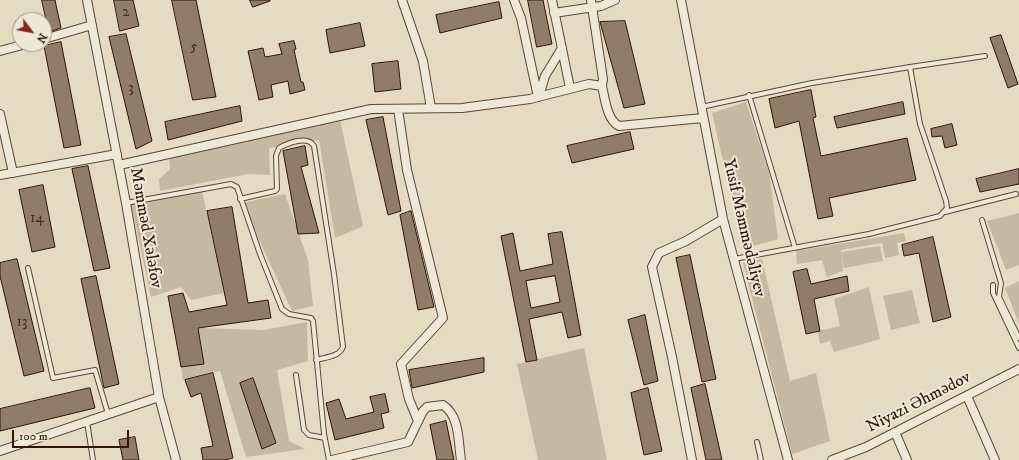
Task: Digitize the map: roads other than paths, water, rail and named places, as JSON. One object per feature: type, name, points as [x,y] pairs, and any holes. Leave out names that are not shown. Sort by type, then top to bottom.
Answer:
[{"type":"street","name":"Məmməd Xələfov","points":[[87,0],[126,203],[159,397],[176,460]]},
{"type":"street","points":[[402,0],[423,61],[431,108]]},
{"type":"street","points":[[514,0],[521,18],[538,97]]},
{"type":"street","points":[[552,0],[570,88]]},
{"type":"street","points":[[554,14],[591,4],[615,0]]},
{"type":"street","name":"Yusif Məmmədəliyev","points":[[681,0],[723,219],[788,460]]},
{"type":"street","points":[[591,4],[603,79],[602,86],[614,124],[620,126],[703,118]]},
{"type":"street","points":[[52,37],[92,25]]},
{"type":"street","points":[[0,51],[12,48]]},
{"type":"street","points":[[538,97],[545,76],[562,48]]},
{"type":"street","points":[[118,165],[371,109],[462,108],[538,97],[589,84],[602,86]]},
{"type":"street","points":[[398,109],[407,170],[444,318],[401,364],[409,399],[418,421]]},
{"type":"street","points":[[0,114],[13,173]]},
{"type":"street","points":[[0,175],[117,154]]},
{"type":"street","points":[[692,460],[672,357],[652,266],[659,253],[686,241],[723,219]]},
{"type":"street","name":"Niyazi Əhmədov","points":[[832,460],[848,457],[1019,370]]},
{"type":"street","points":[[967,396],[995,460]]},
{"type":"street","points":[[0,451],[159,397]]},
{"type":"street","points":[[332,460],[408,442],[418,421],[427,407],[442,405],[450,409],[455,416],[461,460]]},
{"type":"street","points":[[895,432],[907,460]]},
{"type":"lane","points":[[701,107],[749,95],[812,83],[985,56]]},
{"type":"lane","points":[[910,67],[920,124],[946,201],[947,208],[945,212]]},
{"type":"lane","points":[[749,95],[795,248]]},
{"type":"lane","points":[[240,199],[275,191],[277,189],[276,156],[279,148],[289,143],[308,140],[312,142],[314,146],[334,274],[343,347],[336,355],[316,360]]},
{"type":"lane","points":[[126,203],[231,184],[237,187],[260,254],[284,312],[311,318],[313,321],[316,360],[329,460]]},
{"type":"lane","points":[[734,259],[869,234],[940,216],[945,212],[1016,194]]},
{"type":"lane","points":[[982,220],[1001,283],[999,298],[1019,338]]},
{"type":"lane","points":[[28,268],[53,378],[95,370],[108,415]]},
{"type":"lane","points":[[993,285],[995,297],[1019,348]]},
{"type":"lane","points":[[296,375],[304,430],[310,435],[325,438]]},
{"type":"lane","points":[[87,422],[93,460]]},
{"type":"lane","points":[[757,442],[761,460]]}]
